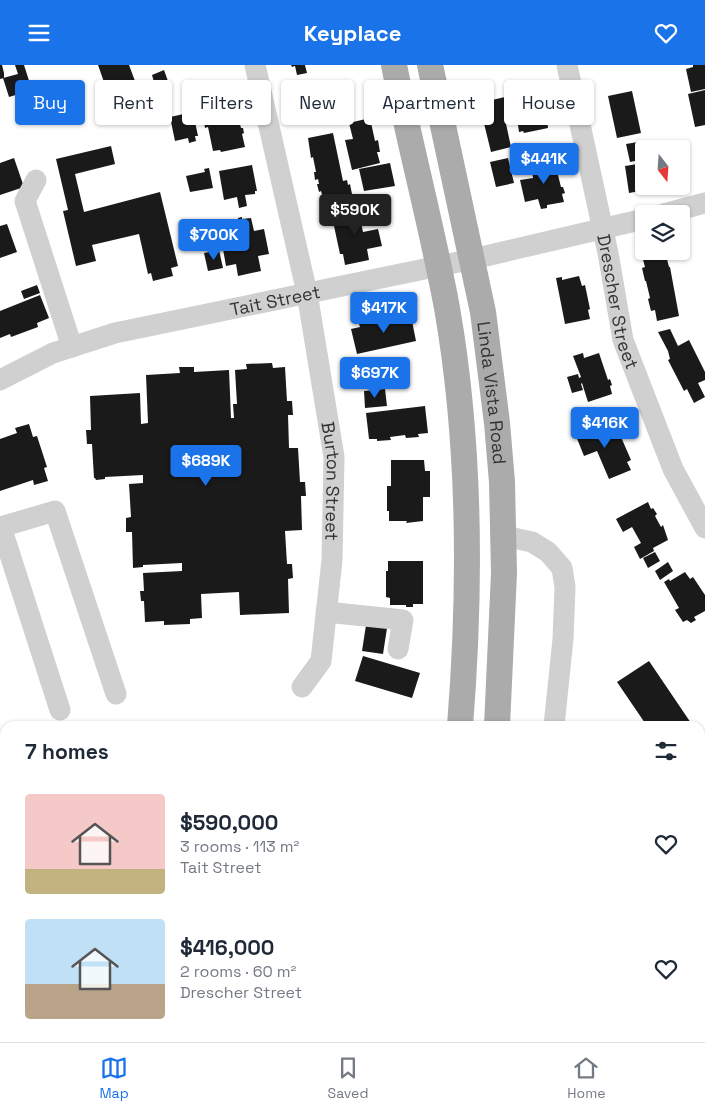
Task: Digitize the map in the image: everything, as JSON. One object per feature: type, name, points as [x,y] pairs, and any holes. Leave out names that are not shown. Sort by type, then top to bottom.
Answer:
[{"type":"main road","name":"Linda Vista Road","points":[[394,65],[438,266],[453,346],[461,425],[466,505],[467,617],[460,721]]},
{"type":"main road","name":"Linda Vista Road","points":[[430,65],[484,312],[492,369],[502,482],[504,537],[503,622],[497,721]]},
{"type":"street","name":"Burton Street","points":[[255,65],[307,293],[334,457],[332,560],[321,661],[302,687]]},
{"type":"street","name":"Drescher Street","points":[[567,65],[603,230],[623,340],[673,469],[705,528]]},
{"type":"street","points":[[36,180],[24,201],[72,347]]},
{"type":"street","points":[[690,209],[704,207]]},
{"type":"street","name":"Tait Street","points":[[0,380],[54,353],[115,333],[473,259],[635,221]]},
{"type":"street","points":[[60,710],[1,527],[56,511],[116,694]]},
{"type":"street","points":[[504,537],[532,542],[548,552],[562,568],[565,587],[563,639],[555,721]]},
{"type":"street","points":[[326,612],[403,620],[398,649]]},
{"type":"building","points":[[0,65],[2,65],[4,78],[0,79]]},
{"type":"building","points":[[15,65],[24,65],[29,80],[15,80],[15,95],[9,97],[3,78],[18,74]]},
{"type":"building","points":[[98,65],[129,65],[135,80],[103,80]]},
{"type":"building","points":[[291,65],[305,65],[307,73],[297,75],[295,66],[292,67]]},
{"type":"building","points":[[693,65],[705,65],[705,89],[691,92],[686,69],[693,67]]},
{"type":"building","points":[[164,70],[168,80],[153,80],[152,75]]},
{"type":"building","points":[[705,90],[705,125],[695,127],[688,94]]},
{"type":"building","points":[[632,91],[641,133],[617,138],[608,96]]},
{"type":"building","points":[[504,97],[504,125],[506,125],[511,147],[491,152],[484,125],[494,125],[494,100]]},
{"type":"building","points":[[182,114],[182,125],[196,125],[198,136],[195,136],[196,141],[189,143],[188,138],[175,141],[172,117]]},
{"type":"building","points":[[364,119],[364,125],[372,125],[375,141],[378,140],[380,152],[377,152],[380,163],[352,170],[345,140],[353,139],[350,125],[354,125],[354,122]]},
{"type":"building","points":[[204,125],[240,125],[243,128],[244,133],[242,134],[245,147],[221,152],[220,150],[213,151],[208,127],[205,128]]},
{"type":"building","points":[[518,125],[548,125],[548,128],[524,133],[523,131],[519,132]]},
{"type":"building","points":[[333,133],[343,181],[347,180],[348,185],[350,184],[352,194],[324,202],[321,191],[319,192],[318,179],[315,180],[314,172],[316,172],[313,157],[311,158],[308,138]]},
{"type":"building","points":[[635,142],[635,161],[630,162],[626,144]]},
{"type":"building","points":[[111,146],[115,164],[75,174],[84,212],[160,192],[178,266],[171,268],[173,276],[153,281],[151,273],[148,274],[139,234],[92,245],[96,261],[76,266],[63,211],[68,210],[56,159]]},
{"type":"building","points":[[14,158],[24,187],[0,195],[0,163]]},
{"type":"building","points":[[508,158],[514,183],[496,187],[490,162]]},
{"type":"building","points":[[555,160],[561,174],[558,175],[561,187],[563,187],[565,193],[562,194],[564,202],[547,205],[547,208],[541,209],[538,199],[525,202],[520,180],[533,178],[531,162],[537,161],[538,164]]},
{"type":"building","points":[[390,163],[395,186],[364,191],[359,169]]},
{"type":"building","points":[[635,164],[635,192],[629,193],[625,166]]},
{"type":"building","points":[[252,165],[257,191],[255,191],[255,194],[245,195],[247,206],[239,208],[237,197],[224,200],[219,171]]},
{"type":"building","points":[[209,168],[213,188],[190,192],[186,176],[205,172],[204,169]]},
{"type":"building","points":[[358,208],[359,215],[365,213],[367,222],[361,223],[363,232],[378,229],[382,246],[367,249],[369,260],[345,265],[343,254],[340,254],[334,226],[337,226],[335,212]]},
{"type":"building","points":[[242,217],[242,219],[251,218],[254,231],[264,229],[269,254],[258,256],[261,271],[238,276],[236,264],[226,266],[223,249],[232,247],[227,223]]},
{"type":"building","points":[[7,224],[17,252],[0,258],[0,226]]},
{"type":"building","points":[[219,250],[223,268],[208,271],[204,253]]},
{"type":"building","points":[[643,260],[667,260],[679,316],[657,321],[655,310],[651,311],[648,299],[650,298],[642,268],[645,267]]},
{"type":"building","points":[[579,276],[582,286],[585,285],[590,319],[565,324],[556,278],[562,277],[562,280]]},
{"type":"building","points":[[37,285],[40,293],[24,299],[21,291]]},
{"type":"building","points":[[40,295],[49,318],[37,323],[38,327],[11,337],[10,334],[0,338],[0,311]]},
{"type":"building","points":[[401,315],[401,318],[411,316],[416,341],[357,354],[351,329],[360,327],[359,324],[373,322],[374,324]]},
{"type":"building","points":[[670,329],[678,346],[689,340],[705,372],[705,380],[698,383],[705,397],[694,403],[687,389],[684,391],[668,360],[670,359],[668,351],[658,332]]},
{"type":"building","points":[[583,353],[584,358],[599,353],[608,380],[610,379],[612,385],[610,386],[612,394],[588,402],[582,383],[583,390],[572,393],[567,377],[578,374],[579,378],[581,377],[573,356]]},
{"type":"building","points":[[272,363],[273,368],[285,367],[287,401],[292,401],[293,415],[288,415],[289,448],[298,448],[300,482],[305,482],[306,496],[301,496],[302,530],[285,531],[287,564],[292,564],[293,578],[288,579],[289,613],[240,615],[239,592],[201,594],[202,618],[190,619],[190,624],[164,625],[164,621],[145,622],[144,601],[141,601],[140,591],[144,591],[143,573],[182,571],[182,563],[143,565],[143,567],[133,568],[132,532],[126,532],[126,518],[131,517],[129,484],[143,483],[143,475],[105,477],[105,479],[96,480],[94,478],[92,444],[87,444],[86,430],[91,430],[90,396],[140,393],[141,424],[148,423],[146,375],[180,373],[179,367],[194,367],[194,372],[229,370],[231,418],[234,418],[233,404],[237,404],[235,370],[247,369],[246,364]]},
{"type":"building","points":[[385,389],[387,406],[365,408],[364,391]]},
{"type":"building","points":[[425,406],[428,433],[418,434],[419,437],[406,438],[405,435],[390,437],[391,440],[377,441],[377,439],[369,439],[366,413]]},
{"type":"building","points":[[594,423],[600,436],[615,429],[619,438],[621,437],[631,460],[627,462],[631,470],[609,479],[597,451],[584,456],[574,431]]},
{"type":"building","points":[[29,424],[33,437],[37,436],[47,467],[44,468],[48,481],[34,485],[33,480],[0,491],[0,439],[17,433],[15,428]]},
{"type":"building","points":[[391,460],[424,460],[425,471],[430,471],[430,497],[423,497],[423,521],[406,523],[407,521],[389,521],[387,486],[391,486]]},
{"type":"building","points":[[648,502],[651,509],[653,508],[657,514],[655,516],[661,527],[663,525],[668,540],[653,548],[654,551],[640,559],[634,547],[641,543],[632,527],[623,532],[616,519]]},
{"type":"building","points":[[655,552],[660,561],[648,568],[643,558]]},
{"type":"building","points":[[388,561],[423,561],[423,604],[413,604],[413,607],[390,605],[390,598],[386,597]]},
{"type":"building","points":[[668,562],[673,571],[660,580],[655,571]]},
{"type":"building","points":[[685,572],[690,579],[693,577],[705,595],[705,611],[694,617],[696,620],[691,623],[687,620],[683,622],[675,610],[679,608],[664,582],[669,579],[670,581]]},
{"type":"building","points":[[366,625],[387,628],[383,654],[362,651]]},
{"type":"building","points":[[363,656],[420,673],[412,698],[355,681]]},
{"type":"building","points":[[649,661],[690,721],[644,721],[617,682]]}]
